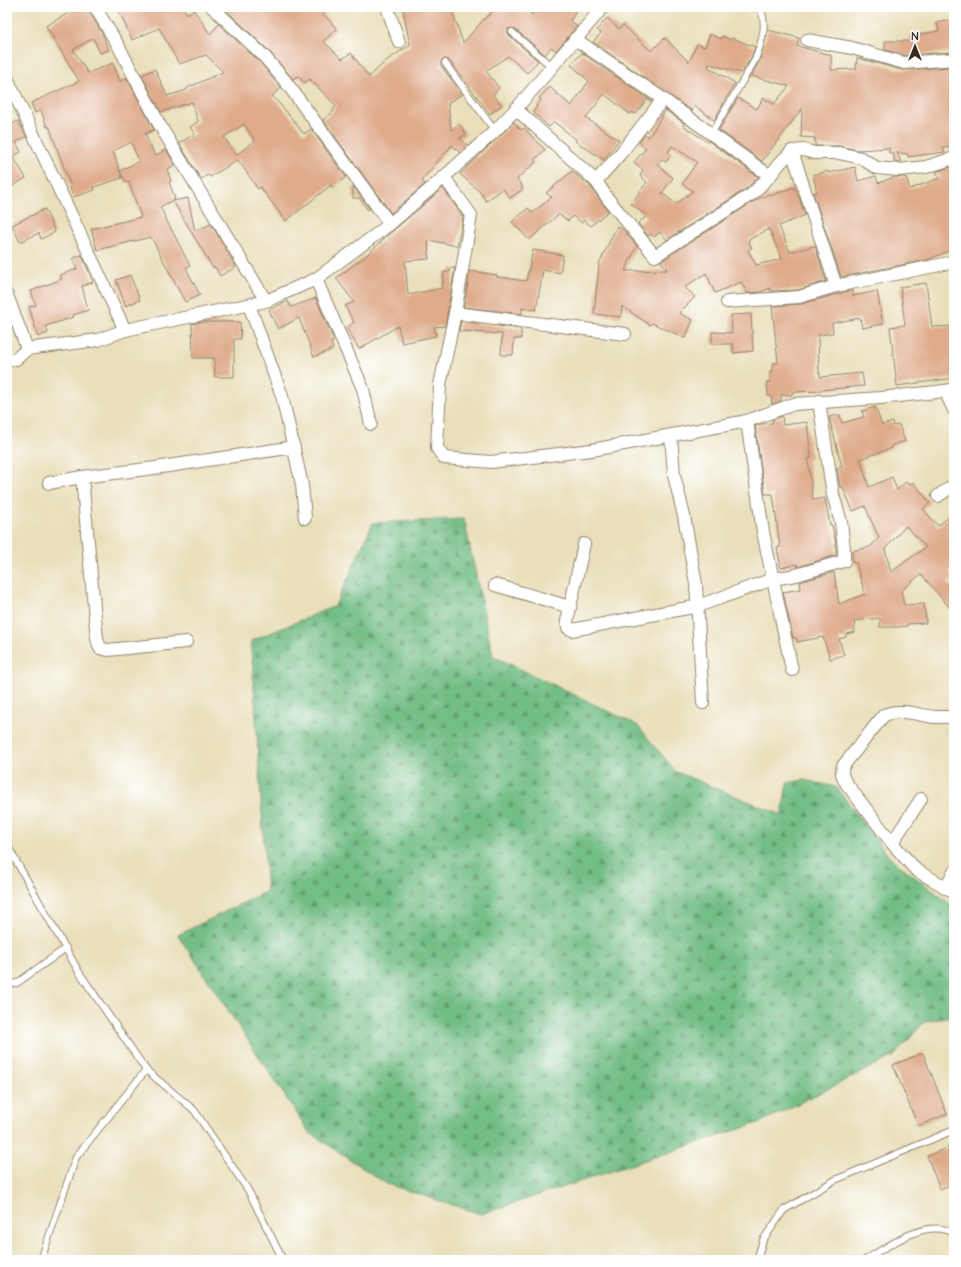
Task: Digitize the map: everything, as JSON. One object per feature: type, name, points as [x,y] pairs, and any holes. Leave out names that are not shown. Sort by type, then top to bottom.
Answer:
[{"type":"street","points":[[96,7],[118,45],[159,124],[266,301]]},
{"type":"street","points":[[212,7],[264,56],[286,82],[390,224]]},
{"type":"street","points":[[387,7],[399,42]]},
{"type":"street","points":[[7,361],[16,359],[27,349],[98,340],[125,330],[249,306],[266,301],[316,279],[390,224],[495,131],[516,109],[603,7]]},
{"type":"street","points":[[575,39],[663,99],[770,176]]},
{"type":"street","points":[[807,40],[852,48],[904,63],[954,60]]},
{"type":"street","points":[[7,78],[125,330]]},
{"type":"street","points":[[596,181],[621,153],[663,99]]},
{"type":"street","points":[[516,109],[596,181],[608,199],[655,256],[752,194],[792,151],[804,150],[814,153],[839,153],[861,158],[877,168],[899,170],[926,167],[954,158]]},
{"type":"street","points":[[792,151],[836,286]]},
{"type":"street","points":[[444,177],[471,215],[455,314],[440,385],[437,448],[444,458],[491,462],[592,450],[747,421],[794,404],[819,401],[880,398],[949,390],[954,410]]},
{"type":"street","points":[[727,302],[799,297],[836,286],[954,262]]},
{"type":"street","points":[[316,279],[363,389],[371,424]]},
{"type":"street","points":[[7,295],[27,349]]},
{"type":"street","points":[[249,306],[282,396],[302,485],[305,518]]},
{"type":"street","points":[[455,314],[625,334]]},
{"type":"street","points":[[584,544],[567,627],[572,630],[698,606],[773,579],[796,575],[844,562],[841,522],[833,495],[819,401]]},
{"type":"street","points":[[747,421],[763,532],[792,670]]},
{"type":"street","points":[[671,435],[674,475],[684,516],[696,584],[703,703]]},
{"type":"street","points":[[49,483],[294,447]]},
{"type":"street","points":[[82,477],[97,639],[100,648],[108,650],[186,642]]},
{"type":"street","points":[[938,496],[954,485]]},
{"type":"street","points":[[495,586],[570,607]]},
{"type":"street","points":[[954,717],[936,717],[898,712],[890,712],[884,715],[843,766],[842,777],[892,843],[916,870],[950,890],[954,872]]},
{"type":"street","points":[[892,843],[921,799]]},
{"type":"lane","points":[[711,134],[755,60],[764,31],[764,24],[759,7]]},
{"type":"lane","points":[[512,32],[552,67]]},
{"type":"lane","points":[[445,63],[495,131]]},
{"type":"lane","points":[[7,845],[79,972],[146,1070],[194,1110],[248,1190],[282,1260]]},
{"type":"lane","points":[[7,984],[17,983],[66,948]]},
{"type":"lane","points":[[41,1260],[76,1157],[146,1070]]},
{"type":"lane","points":[[757,1260],[763,1240],[784,1210],[835,1180],[954,1130]]},
{"type":"lane","points":[[865,1260],[910,1233],[934,1228],[949,1230],[954,1234]]},
{"type":"green space","points":[[464,519],[493,656],[637,725],[676,772],[782,815],[787,783],[804,780],[836,787],[890,858],[954,907],[954,1015],[924,1022],[894,1056],[761,1122],[481,1214],[387,1184],[309,1132],[178,935],[267,891],[251,641],[335,606],[373,523]]},
{"type":"building","points":[[79,7],[86,7],[102,33],[109,50],[100,53],[93,38],[73,50],[88,73],[113,63],[120,81],[127,78],[154,130],[145,134],[155,156],[166,149],[175,165],[167,169],[171,181],[169,182],[175,199],[160,207],[190,266],[186,268],[200,295],[185,302],[151,237],[97,250],[91,229],[141,217],[129,182],[126,183],[120,171],[139,161],[131,142],[113,151],[122,178],[94,187],[95,190],[73,197],[71,187],[49,126],[47,127],[41,110],[35,113],[31,103],[79,81],[46,26]]},
{"type":"building","points":[[117,7],[183,7],[187,14],[194,10],[210,34],[219,24],[259,61],[281,88],[272,96],[304,134],[311,129],[346,177],[333,188],[331,185],[286,221],[260,187],[258,189],[238,160],[210,177],[208,175],[201,179],[179,143],[195,134],[190,127],[198,122],[192,102],[161,112],[142,75],[155,69],[167,96],[187,90],[187,88],[223,72],[206,55],[179,64],[159,28],[132,40]],"holes":[[[244,124],[255,141],[236,155],[224,137]]]},
{"type":"building","points":[[223,7],[317,7],[337,29],[323,41],[342,59],[351,53],[369,77],[387,60],[410,45],[403,10],[418,7],[451,7],[463,43],[483,20],[498,7],[522,7],[532,15],[537,7],[579,7],[570,21],[577,26],[556,51],[551,47],[545,55],[515,29],[508,29],[509,35],[538,61],[527,73],[508,56],[486,71],[499,88],[493,95],[502,105],[490,114],[449,60],[442,60],[441,66],[462,94],[448,103],[451,130],[459,124],[466,134],[460,138],[468,146],[460,153],[452,145],[422,180],[425,184],[391,213],[323,120],[334,111],[333,110],[336,106],[310,79],[305,83],[298,76],[293,79],[269,51]]},
{"type":"building","points":[[607,18],[619,29],[623,25],[651,51],[665,38],[689,62],[697,44],[705,47],[710,34],[721,39],[722,36],[731,40],[732,38],[755,47],[751,58],[742,73],[709,64],[708,67],[735,83],[714,120],[695,106],[692,111],[593,42],[601,33],[597,30]]},
{"type":"building","points":[[952,20],[954,32],[954,52],[905,55],[885,50],[885,41],[911,41],[910,36],[939,31],[937,23]]},
{"type":"building","points":[[768,30],[799,38],[797,46],[831,55],[831,70],[856,69],[857,58],[902,70],[949,67],[949,90],[954,90],[954,147],[943,148],[945,152],[908,157],[908,154],[897,153],[901,162],[894,162],[894,153],[889,153],[889,148],[858,150],[839,146],[815,146],[815,138],[801,137],[802,109],[762,161],[719,130],[738,98],[757,109],[763,98],[774,104],[789,86],[751,76],[759,62]]},
{"type":"building","points":[[582,53],[652,101],[651,102],[647,99],[636,114],[632,112],[630,114],[604,94],[586,118],[619,140],[604,160],[575,141],[576,139],[554,122],[549,127],[533,112],[541,100],[539,98],[550,87],[571,106],[589,81],[571,65]]},
{"type":"building","points":[[664,109],[684,123],[683,126],[708,142],[709,141],[758,177],[747,188],[667,240],[660,232],[654,237],[651,234],[648,236],[638,223],[647,216],[631,204],[647,182],[640,176],[643,170],[634,162],[646,148],[639,142],[645,134],[649,137],[665,111]],"holes":[[[672,146],[697,162],[682,184],[693,191],[676,204],[662,193],[673,178],[657,164],[662,159],[666,162],[671,155],[668,152]]]},
{"type":"building","points":[[18,121],[26,137],[16,142],[21,152],[13,157],[26,178],[7,189],[7,124],[8,126]]},
{"type":"building","points":[[514,122],[521,130],[524,128],[545,150],[534,160],[536,162],[517,179],[522,186],[522,190],[510,198],[503,189],[486,201],[480,192],[460,174]]},
{"type":"building","points":[[954,166],[954,249],[927,260],[841,277],[813,193],[817,192],[813,175],[855,167],[858,181],[876,176],[878,183],[895,177],[906,177],[910,189],[940,178],[936,172]]},
{"type":"building","points":[[572,171],[590,186],[608,211],[591,226],[584,220],[582,223],[573,216],[568,221],[559,214],[529,240],[512,222],[528,208],[532,213],[552,197],[546,193]]},
{"type":"building","points":[[353,186],[370,209],[368,210],[359,198],[353,198]]},
{"type":"building","points":[[794,187],[805,215],[779,226],[790,252],[815,246],[826,281],[798,290],[770,291],[770,288],[761,292],[747,293],[741,282],[715,293],[706,273],[685,287],[695,297],[679,313],[693,320],[685,338],[652,323],[650,325],[622,306],[621,317],[594,314],[599,264],[617,226],[623,230],[637,246],[625,271],[667,270],[661,261],[756,200],[769,194],[770,196]],"holes":[[[769,229],[782,259],[756,265],[748,250],[752,248],[748,240]]]},
{"type":"building","points":[[443,188],[463,217],[457,246],[428,240],[429,259],[405,261],[408,295],[442,288],[444,272],[450,272],[450,268],[455,268],[445,326],[434,327],[436,336],[402,343],[398,326],[359,349],[347,328],[354,322],[345,306],[354,302],[336,278],[367,255]]},
{"type":"building","points":[[188,198],[195,231],[211,224],[236,267],[220,276],[215,267],[213,268],[173,201]]},
{"type":"building","points":[[45,209],[55,232],[41,239],[39,233],[20,242],[12,225]]},
{"type":"building","points":[[533,250],[563,255],[560,273],[543,270],[536,310],[522,308],[522,314],[464,307],[470,271],[526,281]]},
{"type":"building","points":[[82,255],[93,282],[82,286],[88,310],[73,315],[74,317],[46,326],[48,333],[38,337],[29,307],[36,305],[31,291],[62,279],[60,275],[77,269],[73,258]]},
{"type":"building","points":[[130,275],[140,300],[126,306],[116,280]]},
{"type":"building","points":[[926,283],[932,327],[954,326],[954,347],[952,348],[954,378],[897,386],[890,327],[905,325],[900,287]]},
{"type":"building","points":[[852,290],[853,296],[877,291],[883,324],[862,328],[860,318],[832,323],[833,333],[818,335],[819,373],[820,377],[862,373],[864,386],[821,391],[792,392],[792,395],[781,395],[781,401],[772,404],[771,396],[768,396],[767,382],[770,382],[770,371],[773,371],[773,363],[778,363],[772,306],[801,304]]},
{"type":"building","points":[[316,298],[334,341],[331,343],[333,349],[314,357],[299,318],[278,329],[269,310],[288,301],[291,307]]},
{"type":"building","points":[[751,314],[753,351],[733,353],[733,344],[712,344],[712,332],[732,333],[731,315]]},
{"type":"building","points":[[461,321],[521,329],[521,339],[514,339],[513,355],[501,355],[502,334],[459,331]]},
{"type":"building","points":[[199,322],[240,322],[241,339],[234,339],[234,377],[215,377],[214,358],[193,358],[192,324]]},
{"type":"building","points":[[875,407],[882,425],[893,422],[894,426],[899,425],[905,441],[891,446],[892,448],[860,459],[869,487],[892,477],[897,490],[906,482],[909,485],[913,482],[930,503],[923,509],[938,526],[954,512],[954,567],[949,571],[954,579],[948,583],[954,590],[954,613],[921,574],[901,591],[904,605],[924,604],[926,623],[907,624],[907,626],[899,627],[880,627],[880,618],[854,621],[855,632],[846,634],[846,637],[839,639],[844,655],[830,659],[823,637],[797,642],[796,638],[793,638],[783,592],[801,589],[800,582],[834,572],[839,604],[865,594],[856,563],[853,563],[852,551],[870,547],[879,538],[865,506],[853,511],[843,487],[840,487],[837,468],[842,467],[829,417],[840,415],[842,423],[864,417],[862,411]],"holes":[[[906,526],[926,547],[891,572],[885,549]]]},
{"type":"building","points":[[782,416],[783,425],[807,422],[811,458],[808,459],[813,500],[825,498],[830,525],[832,525],[836,544],[836,555],[798,567],[797,564],[781,568],[777,548],[780,547],[773,494],[765,494],[755,426],[773,423],[772,420]]},
{"type":"building","points":[[923,1053],[947,1114],[918,1126],[893,1065]]},
{"type":"building","points":[[954,1145],[954,1183],[940,1189],[927,1156]]}]
